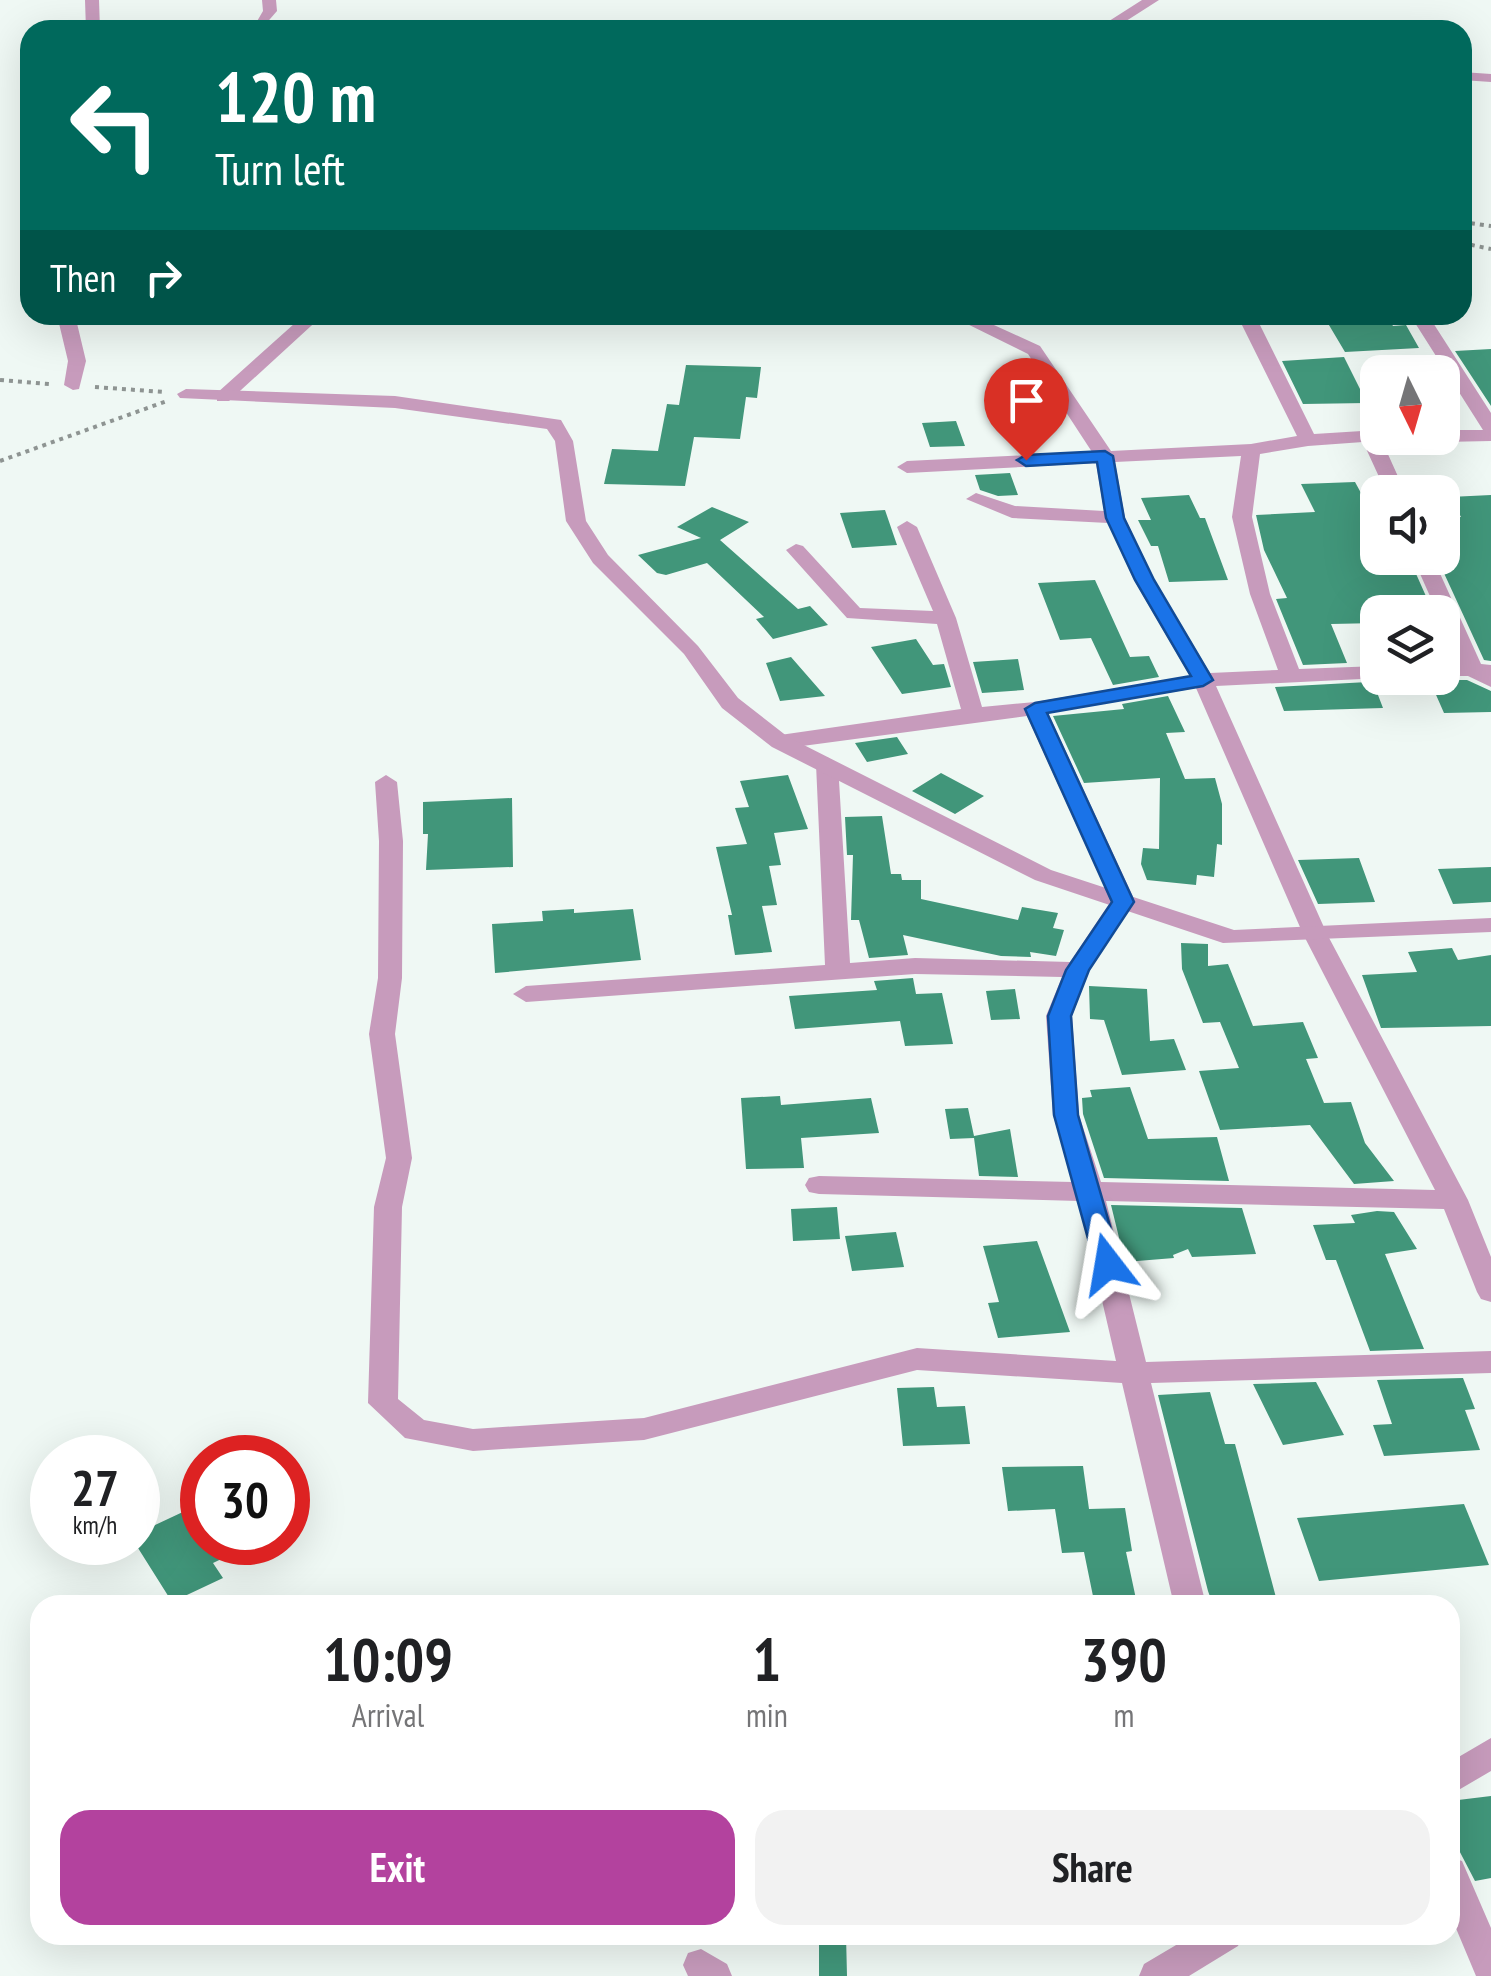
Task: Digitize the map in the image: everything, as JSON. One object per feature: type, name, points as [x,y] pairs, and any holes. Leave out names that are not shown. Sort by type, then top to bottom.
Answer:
[{"type":"street","points":[[1119,20],[1152,0]]},
{"type":"street","points":[[68,325],[77,361],[73,386]]},
{"type":"street","points":[[222,396],[303,325]]},
{"type":"street","points":[[980,325],[1034,350],[1105,456],[1115,518],[1144,580],[1203,680],[1314,934],[1454,1200],[1491,1292]]},
{"type":"street","points":[[1251,325],[1308,440]]},
{"type":"street","points":[[1425,325],[1491,428]]},
{"type":"street","points":[[186,394],[395,402],[554,424],[564,441],[576,522],[600,560],[691,650],[730,703],[780,742],[1043,875],[1232,938],[1491,925]]},
{"type":"street","points":[[1460,436],[1491,435]]},
{"type":"street","points":[[906,466],[1250,450],[1308,440],[1360,437]]},
{"type":"street","points":[[1250,450],[1242,517],[1260,594],[1290,674]]},
{"type":"street","points":[[976,499],[1012,512],[1115,518]]},
{"type":"street","points":[[907,527],[946,618],[973,714]]},
{"type":"street","points":[[796,550],[854,614],[946,618]]},
{"type":"street","points":[[1432,575],[1485,674]]},
{"type":"street","points":[[780,742],[1035,709],[1203,680],[1360,672]]},
{"type":"street","points":[[1460,672],[1485,674]]},
{"type":"street","points":[[1035,709],[1123,902]]},
{"type":"street","points":[[827,764],[838,972]]},
{"type":"street","points":[[386,782],[391,841],[390,978],[382,1034],[399,1158],[388,1207],[382,1404],[416,1430],[472,1440],[644,1429],[918,1359],[1135,1373],[1491,1362]]},
{"type":"street","points":[[1123,902],[1078,970],[1059,1016],[1066,1115],[1090,1191],[1188,1595]]},
{"type":"street","points":[[526,994],[915,966],[1078,970]]},
{"type":"street","points":[[818,1185],[1454,1200]]},
{"type":"street","points":[[1460,1774],[1491,1752]]},
{"type":"street","points":[[1460,1896],[1491,1970]]},
{"type":"street","points":[[1157,1976],[1208,1945]]},
{"type":"path","points":[[0,460],[186,394]]},
{"type":"building","points":[[1329,325],[1406,325],[1419,348],[1345,352]]},
{"type":"building","points":[[1491,349],[1491,406],[1460,355],[1455,351]]},
{"type":"building","points":[[1344,357],[1360,389],[1360,403],[1303,404],[1282,361]]},
{"type":"building","points":[[686,365],[761,367],[757,398],[746,397],[740,439],[694,437],[685,486],[604,484],[612,449],[658,451],[667,404],[679,405]]},
{"type":"building","points":[[956,421],[965,446],[930,447],[922,423]]},
{"type":"building","points":[[1010,473],[1018,495],[998,496],[980,490],[975,475]]},
{"type":"building","points":[[1355,482],[1360,491],[1360,575],[1417,575],[1425,595],[1360,595],[1360,623],[1331,624],[1347,663],[1303,665],[1276,599],[1287,598],[1264,550],[1256,515],[1315,512],[1301,484]]},
{"type":"building","points":[[1189,495],[1200,518],[1205,518],[1228,580],[1169,582],[1158,546],[1151,546],[1138,520],[1151,520],[1141,498]]},
{"type":"building","points":[[1491,495],[1491,661],[1484,660],[1460,608],[1460,595],[1454,595],[1445,575],[1460,575],[1460,497]]},
{"type":"building","points":[[712,507],[749,522],[720,540],[798,609],[810,606],[828,625],[773,639],[756,619],[764,617],[707,563],[666,575],[657,573],[638,555],[701,538],[677,527]]},
{"type":"building","points":[[885,510],[897,545],[852,548],[840,513]]},
{"type":"building","points":[[1095,580],[1130,657],[1149,656],[1159,677],[1113,685],[1091,638],[1060,640],[1038,583]]},
{"type":"building","points":[[916,639],[933,665],[944,664],[951,687],[902,694],[871,647]]},
{"type":"building","points":[[791,657],[825,696],[780,701],[766,663]]},
{"type":"building","points":[[1018,659],[1024,690],[982,693],[973,662]]},
{"type":"building","points":[[1460,680],[1491,691],[1491,712],[1444,713],[1436,695],[1460,695]]},
{"type":"building","points":[[1360,683],[1360,695],[1378,695],[1383,708],[1284,711],[1275,687]]},
{"type":"building","points":[[1168,696],[1185,732],[1166,733],[1185,779],[1215,778],[1222,804],[1222,845],[1217,844],[1214,877],[1197,875],[1196,885],[1147,880],[1141,864],[1143,848],[1159,849],[1160,778],[1084,783],[1053,716],[1124,709],[1122,704]]},
{"type":"building","points":[[897,737],[908,754],[867,762],[855,743]]},
{"type":"building","points":[[941,773],[984,796],[955,814],[912,791]]},
{"type":"building","points":[[788,775],[808,829],[774,833],[781,865],[769,866],[777,905],[762,906],[772,952],[735,955],[728,915],[732,915],[716,847],[747,844],[735,808],[749,807],[740,781]]},
{"type":"building","points":[[512,798],[513,867],[426,870],[428,834],[423,834],[423,802]]},
{"type":"building","points":[[882,816],[891,874],[901,874],[902,880],[921,880],[921,899],[1018,920],[1022,907],[1058,913],[1053,928],[1064,930],[1056,956],[1030,952],[1031,957],[1001,956],[903,935],[908,955],[869,958],[859,920],[851,920],[853,855],[847,855],[845,817]]},
{"type":"building","points":[[1359,858],[1375,902],[1318,904],[1298,860]]},
{"type":"building","points":[[1491,867],[1491,902],[1453,904],[1438,869]]},
{"type":"building","points":[[574,909],[574,913],[633,909],[641,960],[495,973],[492,924],[543,921],[542,911]]},
{"type":"building","points":[[1181,943],[1208,944],[1208,966],[1228,964],[1253,1026],[1303,1022],[1318,1058],[1306,1059],[1324,1103],[1351,1102],[1365,1143],[1394,1181],[1354,1184],[1310,1125],[1220,1130],[1199,1071],[1239,1068],[1220,1022],[1203,1023],[1182,969]]},
{"type":"building","points":[[1452,948],[1458,960],[1491,955],[1491,1026],[1381,1028],[1362,975],[1417,972],[1408,952]]},
{"type":"building","points":[[913,978],[916,994],[942,993],[953,1044],[905,1046],[900,1021],[795,1029],[789,996],[877,990],[874,981]]},
{"type":"building","points":[[1089,986],[1147,989],[1150,1041],[1174,1039],[1186,1070],[1122,1075],[1104,1020],[1090,1019]]},
{"type":"building","points":[[1015,989],[1020,1019],[991,1020],[986,991]]},
{"type":"building","points":[[1130,1087],[1148,1139],[1217,1137],[1229,1181],[1104,1178],[1083,1114],[1082,1098],[1092,1097],[1090,1090]]},
{"type":"building","points":[[780,1096],[781,1105],[871,1098],[879,1133],[801,1138],[804,1168],[746,1169],[741,1098]]},
{"type":"building","points":[[968,1108],[974,1136],[1010,1129],[1018,1177],[979,1176],[974,1138],[950,1139],[945,1109]]},
{"type":"building","points":[[1111,1205],[1242,1208],[1256,1254],[1192,1257],[1188,1249],[1173,1255],[1174,1258],[1125,1262]]},
{"type":"building","points":[[837,1207],[840,1239],[793,1241],[791,1209]]},
{"type":"building","points":[[1394,1212],[1417,1249],[1385,1254],[1424,1349],[1370,1351],[1336,1260],[1326,1260],[1313,1225],[1355,1223],[1351,1215]]},
{"type":"building","points":[[896,1232],[904,1267],[852,1271],[845,1236]]},
{"type":"building","points":[[1037,1241],[1070,1332],[998,1338],[988,1303],[999,1302],[983,1246]]},
{"type":"building","points":[[1463,1378],[1475,1409],[1465,1410],[1480,1450],[1384,1456],[1373,1425],[1392,1424],[1377,1380]]},
{"type":"building","points":[[1316,1382],[1344,1435],[1283,1445],[1253,1384]]},
{"type":"building","points":[[934,1387],[937,1407],[965,1406],[970,1444],[903,1446],[897,1388]]},
{"type":"building","points":[[1210,1392],[1225,1444],[1235,1444],[1275,1595],[1209,1595],[1158,1395]]},
{"type":"building","points":[[1083,1466],[1089,1509],[1125,1508],[1132,1551],[1126,1552],[1135,1595],[1093,1595],[1084,1552],[1062,1553],[1055,1509],[1008,1511],[1002,1467]]},
{"type":"building","points":[[1464,1504],[1489,1565],[1319,1581],[1297,1518]]},
{"type":"building","points":[[180,1513],[180,1565],[214,1565],[223,1578],[187,1595],[168,1595],[149,1565],[160,1565],[160,1523]]},
{"type":"building","points":[[1491,1796],[1491,1878],[1475,1881],[1460,1852],[1460,1800]]},
{"type":"building","points":[[819,1945],[846,1945],[847,1976],[819,1976]]},
{"type":"route","points":[[1026,460],[1105,456],[1115,518],[1144,580],[1203,680],[1035,709],[1123,902],[1078,970],[1059,1016],[1066,1115],[1108,1264]]}]
